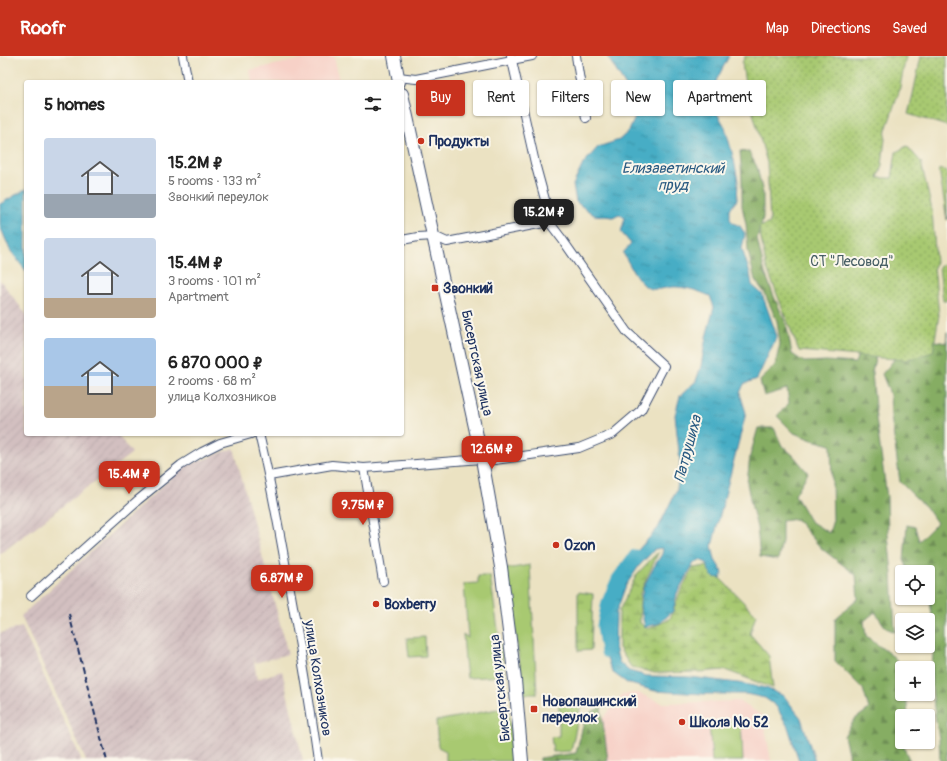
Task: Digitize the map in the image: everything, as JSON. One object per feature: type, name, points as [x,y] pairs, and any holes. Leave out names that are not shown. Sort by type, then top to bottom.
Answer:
[{"type":"main road","points":[[394,56],[399,80]]},
{"type":"main road","name":"Бисертская улица","points":[[404,103],[482,460],[502,574],[516,682],[522,761]]},
{"type":"street","points":[[183,56],[188,80]]},
{"type":"street","points":[[399,80],[416,79],[512,58],[532,56]]},
{"type":"street","points":[[576,56],[586,118]]},
{"type":"street","points":[[269,476],[332,465],[364,468],[495,460],[579,448],[613,434],[641,410],[664,366],[627,332],[549,222],[548,206],[535,163],[512,58]]},
{"type":"street","points":[[404,240],[423,236],[434,236],[447,242],[549,222]]},
{"type":"street","points":[[31,596],[138,500],[181,465],[220,443],[244,436]]},
{"type":"street","name":"улица Колхозников","points":[[259,436],[269,476],[307,680],[318,761]]},
{"type":"street","points":[[364,468],[383,581]]},
{"type":"shaded area","points":[[318,56],[334,56],[339,80],[252,80],[250,70]]},
{"type":"shaded area","points":[[0,280],[24,311],[24,436],[119,436],[132,453],[0,554]]},
{"type":"shaded area","points":[[234,448],[288,654],[255,663],[253,655],[257,679],[282,671],[303,761],[86,761],[21,616],[181,468]]},
{"type":"shaded area","points":[[22,627],[82,761],[0,761],[0,633]]},
{"type":"shaded area","name":"Школа № 52","points":[[638,693],[663,703],[739,701],[763,716],[771,761],[599,761],[595,728],[623,694]]},
{"type":"green space","name":"СТ \"Лесовод\"","points":[[745,56],[906,56],[899,92],[886,130],[882,165],[878,178],[892,178],[896,152],[907,146],[921,162],[932,210],[936,263],[934,267],[939,315],[933,352],[906,360],[799,351],[766,266],[759,227],[770,223],[767,163],[754,116],[766,116],[766,80],[744,80],[742,63]]},
{"type":"green space","points":[[921,56],[947,56],[947,126],[908,114]]},
{"type":"green space","points":[[740,151],[749,152],[757,167],[763,193],[763,219],[757,239],[765,273],[786,323],[792,354],[804,362],[826,361],[855,363],[862,342],[878,345],[872,372],[876,418],[887,497],[895,632],[886,628],[875,612],[864,621],[866,636],[895,658],[896,661],[895,661],[895,701],[907,701],[907,709],[895,709],[895,749],[904,749],[910,761],[850,761],[844,736],[855,719],[869,709],[863,689],[835,661],[835,619],[858,599],[856,575],[822,549],[796,519],[782,521],[782,541],[778,560],[760,557],[757,528],[747,483],[750,456],[758,428],[774,428],[782,446],[793,455],[808,473],[795,495],[810,521],[829,533],[833,520],[831,445],[794,433],[777,416],[789,403],[787,389],[764,396],[760,381],[775,365],[780,344],[777,321],[764,292],[755,280],[748,251],[746,224],[742,206]]},
{"type":"green space","points":[[939,169],[947,171],[947,220]]},
{"type":"green space","points":[[947,263],[947,301],[943,301],[939,267]]},
{"type":"green space","points":[[947,332],[947,761],[940,761],[939,739],[933,701],[935,701],[935,661],[932,661],[933,653],[935,653],[935,613],[932,613],[930,605],[935,605],[935,565],[906,565],[904,560],[907,525],[915,527],[919,541],[937,523],[926,507],[900,482],[891,416],[890,394],[882,374],[914,337],[946,343]]},
{"type":"green space","points":[[659,551],[640,593],[640,623],[648,629],[670,619],[680,592],[693,568],[708,566],[756,615],[750,634],[769,656],[773,688],[725,670],[655,673],[631,667],[619,648],[619,611],[637,574]]},
{"type":"green space","points":[[530,565],[537,694],[524,694],[506,569]]},
{"type":"green space","points":[[478,576],[490,576],[505,676],[467,678],[463,634],[468,638],[464,584],[478,583]]},
{"type":"green space","points":[[578,592],[593,594],[591,650],[578,651]]},
{"type":"green space","points":[[425,637],[426,656],[409,657],[407,638]]},
{"type":"green space","points":[[581,704],[571,751],[553,752],[551,737],[559,736],[559,705]]},
{"type":"green space","points":[[508,707],[513,761],[446,761],[446,751],[438,747],[436,721]]},
{"type":"green space","points":[[601,707],[608,761],[540,761],[540,758],[576,753],[586,715]]},
{"type":"green space","points":[[741,720],[743,761],[712,761],[709,722]]},
{"type":"water","name":"Елизаветинский пруд","points":[[607,56],[729,56],[717,80],[673,80],[673,116],[719,116],[725,127],[738,181],[737,200],[730,209],[730,219],[733,223],[740,226],[745,234],[742,249],[750,273],[752,285],[762,294],[777,336],[757,379],[744,384],[740,393],[746,413],[712,546],[715,560],[723,573],[720,578],[713,577],[709,571],[707,563],[700,560],[694,563],[677,593],[673,611],[660,623],[645,627],[640,606],[643,588],[662,554],[663,548],[655,549],[639,566],[626,585],[616,613],[615,647],[619,662],[629,671],[647,676],[690,677],[738,683],[766,688],[784,696],[801,718],[815,761],[799,761],[788,727],[776,706],[765,698],[746,694],[703,694],[655,691],[627,683],[612,672],[605,654],[604,620],[607,604],[616,584],[639,549],[658,528],[677,489],[680,461],[675,415],[680,396],[696,381],[701,366],[706,337],[714,307],[710,296],[694,290],[677,287],[651,289],[644,285],[635,274],[623,253],[631,244],[621,232],[625,218],[619,214],[613,217],[594,215],[576,202],[573,185],[583,164],[598,147],[619,140],[629,131],[636,116],[665,116],[665,80],[622,80]]},
{"type":"water","points":[[24,190],[24,268],[10,250],[0,226],[0,204]]},
{"type":"waterway","name":"Патрушиха","points":[[607,652],[603,626],[608,602],[618,579],[635,556]]},
{"type":"railway","points":[[69,614],[107,761]]},
{"type":"place","name":"Продукты","points":[[421,141]]},
{"type":"place","name":"Звонкий","points":[[435,288]]},
{"type":"place","name":"Ozon","points":[[556,545]]},
{"type":"place","name":"Boxberry","points":[[376,604]]},
{"type":"place","name":"Новопашинский переулок","points":[[534,709]]},
{"type":"place","name":"Школа № 52","points":[[682,722]]}]
